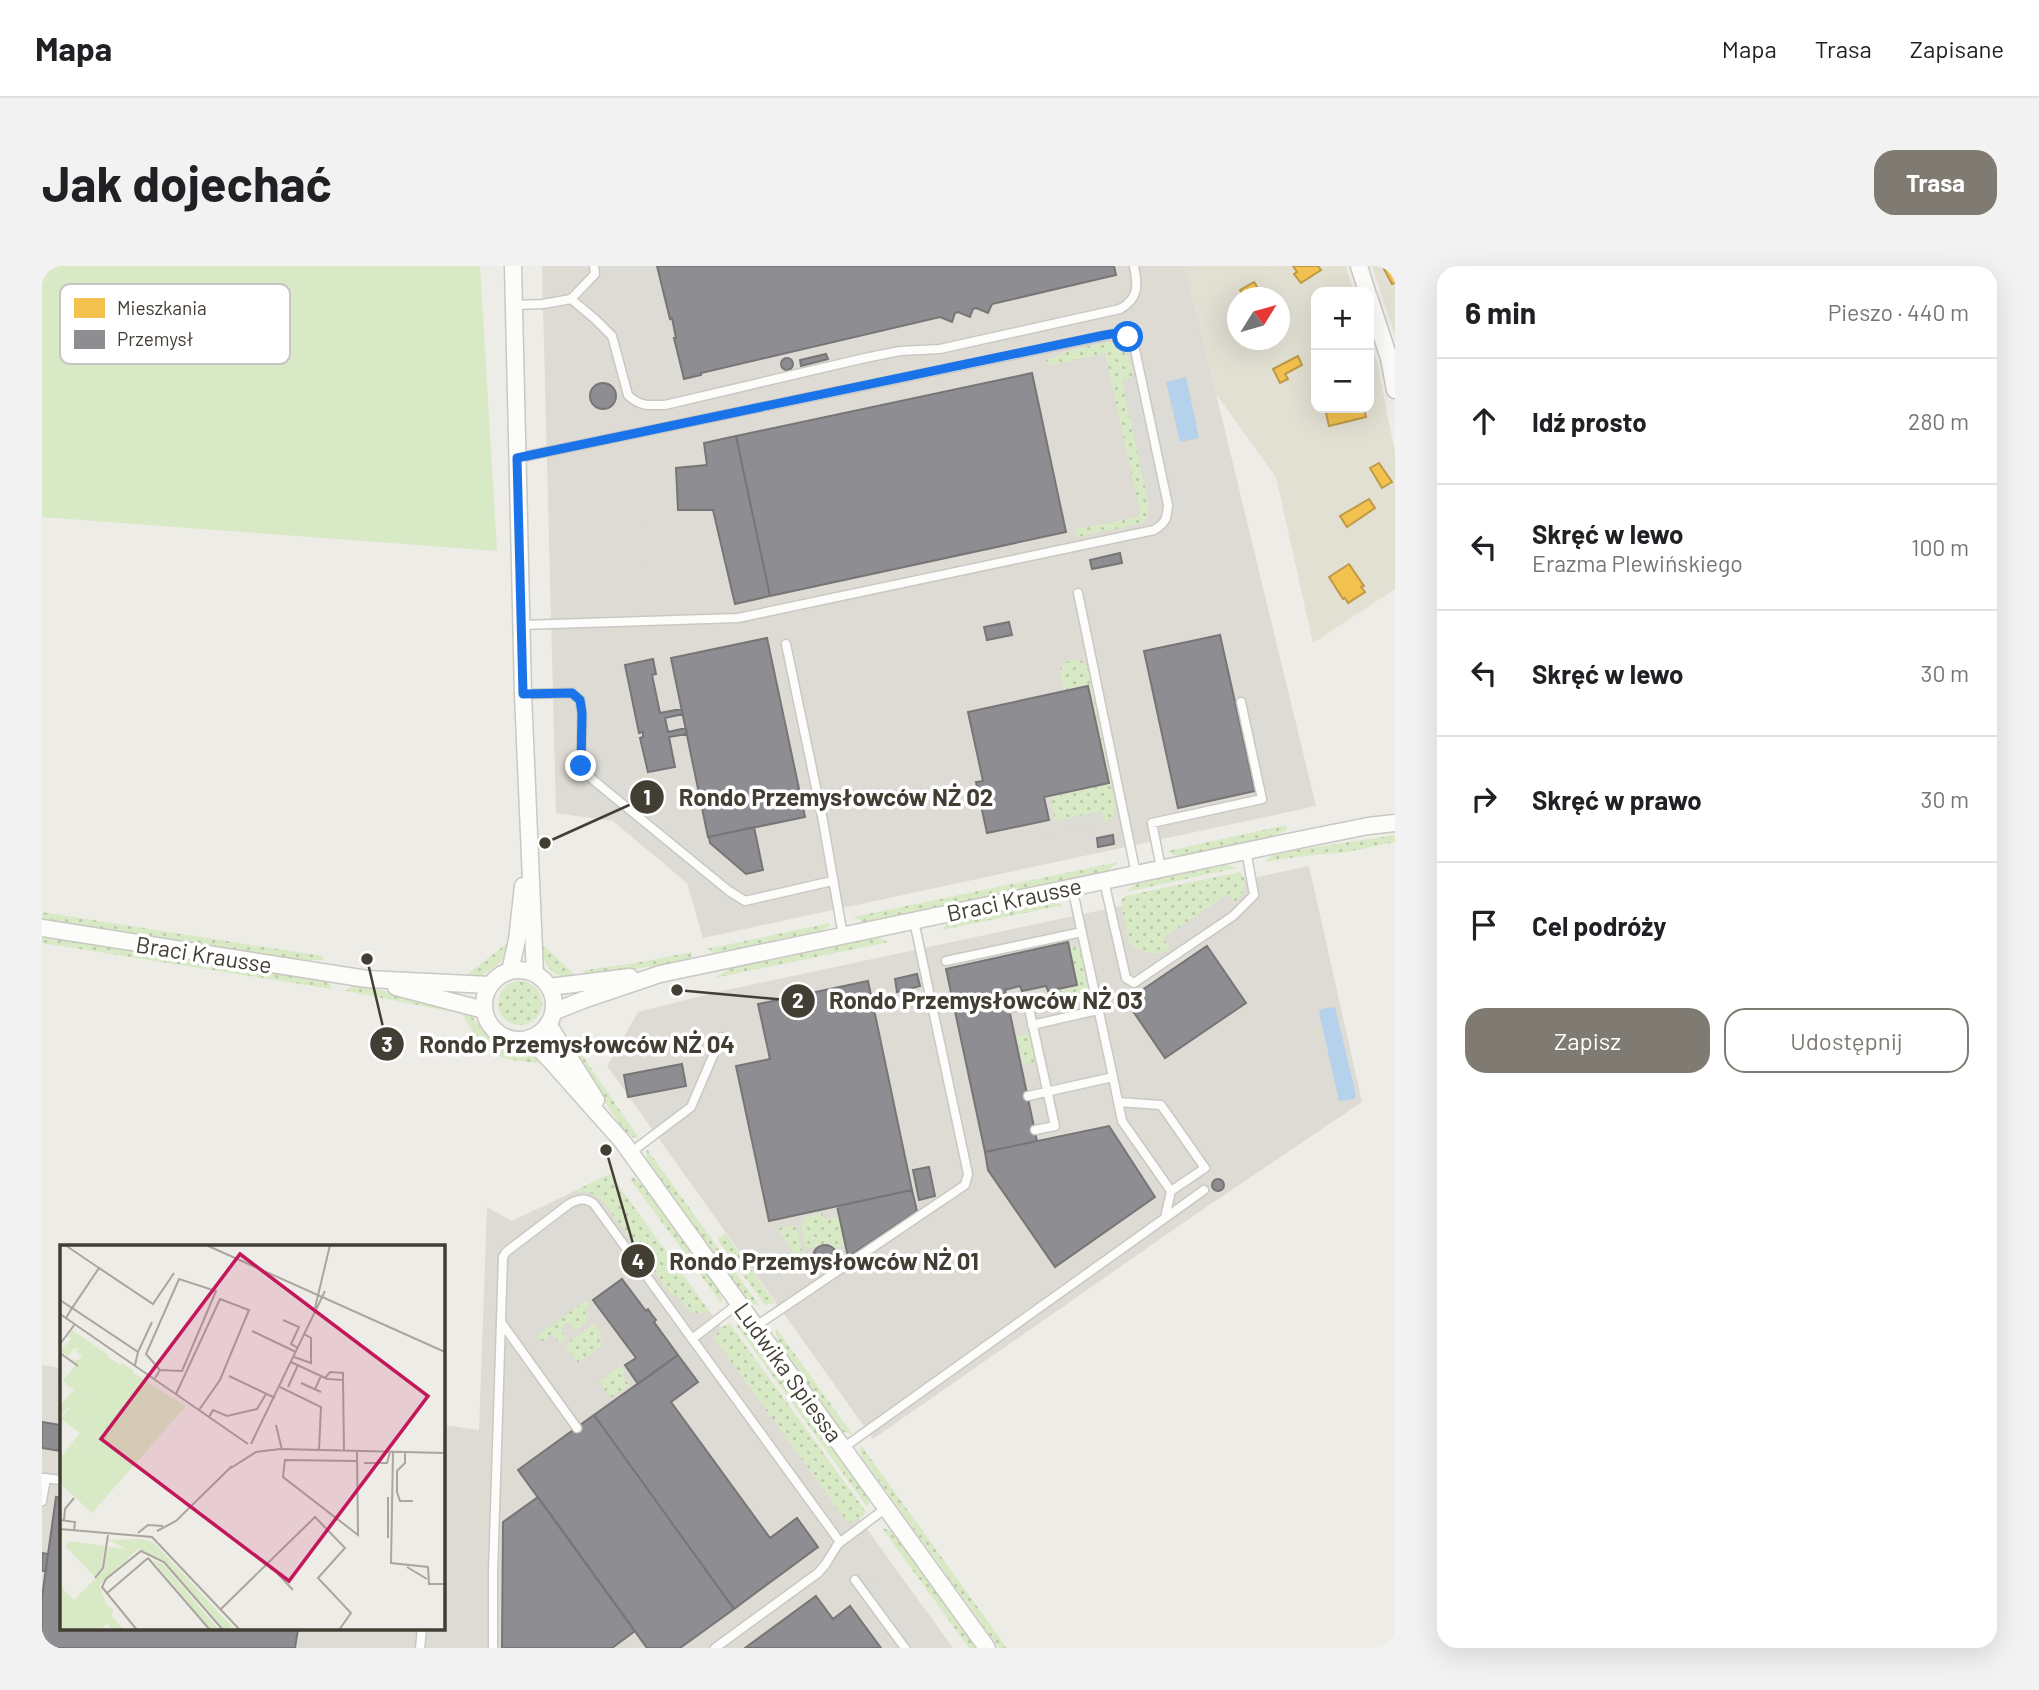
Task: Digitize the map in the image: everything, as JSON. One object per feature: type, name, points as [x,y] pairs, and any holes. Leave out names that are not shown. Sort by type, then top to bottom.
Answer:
[{"type":"street","points":[[513,266],[523,694],[535,974]]},
{"type":"street","points":[[1359,266],[1366,287]]},
{"type":"street","points":[[1374,313],[1389,358],[1395,390]]},
{"type":"street","name":"Braci Krausse","points":[[1368,826],[1395,812]]},
{"type":"street","name":"Braci Krausse","points":[[549,987],[660,974],[1246,850],[1395,823]]},
{"type":"street","points":[[510,971],[517,940],[528,839]]},
{"type":"street","name":"Braci Krausse","points":[[42,928],[366,979],[484,1010]]},
{"type":"street","points":[[523,970],[535,974],[541,977],[552,995],[550,1018],[536,1035],[529,1038],[520,1040],[504,1036],[491,1025],[484,1010],[490,985],[498,976],[510,971],[523,970]]},
{"type":"street","name":"Braci Krausse","points":[[550,1018],[583,1000],[660,974]]},
{"type":"street","name":"Braci Krausse","points":[[366,979],[490,985]]},
{"type":"street","points":[[550,1018],[626,1147]]},
{"type":"street","name":"Ludwika Spiessa","points":[[529,1038],[626,1147],[988,1648]]},
{"type":"lane","points":[[514,305],[571,299],[595,274],[594,266]]},
{"type":"lane","points":[[571,299],[612,336],[628,395],[643,405],[665,405],[865,358],[900,351],[940,349],[1120,309],[1134,298],[1137,285],[1134,266]]},
{"type":"lane","points":[[517,458],[1118,333],[1128,337],[1134,345],[1168,505],[1164,524],[1154,530],[738,618],[522,625]]},
{"type":"lane","points":[[1078,593],[1136,874]]},
{"type":"lane","points":[[786,644],[823,821],[843,936]]},
{"type":"lane","points":[[523,694],[572,693],[580,700],[581,766],[592,779],[729,891],[745,901],[832,881]]},
{"type":"lane","points":[[1161,869],[1152,823],[1262,799],[1241,702]]},
{"type":"lane","points":[[1104,881],[1126,978],[1134,983],[1233,916],[1254,895],[1246,850]]},
{"type":"lane","points":[[1072,887],[1122,1121],[1171,1191]]},
{"type":"lane","points":[[756,1326],[965,1185],[968,1174],[914,920]]},
{"type":"lane","points":[[946,961],[1082,932]]},
{"type":"lane","points":[[1009,1008],[1028,1004],[1055,1126],[1035,1130]]},
{"type":"lane","points":[[1032,1025],[1098,1010]]},
{"type":"lane","points":[[626,1147],[691,1108],[721,1037]]},
{"type":"lane","points":[[1028,1096],[1113,1077]]},
{"type":"lane","points":[[1118,1102],[1161,1105],[1205,1168],[1171,1191],[1165,1218]]},
{"type":"lane","points":[[843,1448],[1204,1191]]},
{"type":"lane","points":[[493,1648],[502,1261],[506,1252],[569,1204],[583,1199],[594,1204],[840,1542]]},
{"type":"lane","points":[[692,1339],[739,1303]]},
{"type":"lane","points":[[500,1321],[577,1428]]},
{"type":"lane","points":[[42,1501],[44,1478]]},
{"type":"lane","points":[[715,1648],[818,1573],[840,1542],[886,1508]]},
{"type":"lane","points":[[855,1580],[905,1648]]},
{"type":"lane","points":[[419,1648],[422,1630]]},
{"type":"shaded area","points":[[542,266],[1185,266],[1316,806],[703,938],[687,883],[613,821],[556,813]]},
{"type":"shaded area","points":[[605,266],[653,266],[679,377],[644,385],[641,374],[632,377]]},
{"type":"shaded area","points":[[1185,266],[1346,266],[1352,287],[1311,287],[1311,413],[1374,413],[1374,353],[1395,453],[1395,589],[1313,643],[1276,477],[1216,394]]},
{"type":"shaded area","points":[[1372,266],[1395,266],[1395,334]]},
{"type":"shaded area","points":[[772,360],[774,371],[692,390],[689,380]]},
{"type":"shaded area","points":[[1158,372],[1187,510],[1177,512],[1147,374]]},
{"type":"shaded area","points":[[1133,377],[1159,499],[1148,501],[1122,380]]},
{"type":"shaded area","points":[[691,433],[693,443],[638,455],[636,444]]},
{"type":"shaded area","points":[[641,457],[645,608],[570,612],[566,459]]},
{"type":"shaded area","points":[[702,537],[705,606],[668,607],[666,539]]},
{"type":"shaded area","points":[[606,630],[606,641],[578,642],[577,631]]},
{"type":"shaded area","points":[[1257,694],[1280,796],[1268,799],[1245,697]]},
{"type":"shaded area","points":[[587,718],[598,718],[599,755],[604,764],[741,879],[728,897],[740,907],[733,916],[578,788],[589,759]]},
{"type":"shaded area","points":[[1101,811],[1104,823],[1030,839],[1028,827]]},
{"type":"shaded area","points":[[1090,839],[1092,851],[996,871],[994,860]]},
{"type":"shaded area","points":[[1309,866],[1362,1102],[873,1439],[607,1066],[638,1012],[717,992]]},
{"type":"shaded area","points":[[1228,894],[1234,903],[1170,947],[1163,938]]},
{"type":"shaded area","points":[[1040,924],[1042,935],[996,945],[993,934]]},
{"type":"shaded area","points":[[1079,996],[1100,1100],[1068,1107],[1046,1003]]},
{"type":"shaded area","points":[[1289,1017],[1294,1023],[1303,1017],[1318,1039],[1312,1043],[1318,1053],[1312,1057],[1327,1078],[1329,1093],[1219,1168],[1170,1098]]},
{"type":"shaded area","points":[[704,1035],[715,1040],[700,1076],[689,1072]]},
{"type":"shaded area","points":[[681,1094],[688,1103],[655,1127],[649,1118]]},
{"type":"shaded area","points":[[740,1120],[759,1212],[725,1220],[707,1127]]},
{"type":"shaded area","points":[[610,1174],[953,1648],[42,1648],[42,1365],[60,1368],[60,1630],[444,1630],[444,1425],[479,1430],[487,1207],[512,1221]]},
{"type":"shaded area","points":[[580,1205],[593,1223],[520,1275],[513,1266],[518,1262],[512,1254]]},
{"type":"shaded area","points":[[771,1228],[800,1269],[772,1289],[735,1237],[743,1231],[757,1229],[762,1235]]},
{"type":"shaded area","points":[[600,1233],[613,1251],[522,1317],[516,1308],[520,1304],[514,1296]]},
{"type":"shaded area","points":[[616,1265],[623,1273],[537,1336],[530,1328]]},
{"type":"shaded area","points":[[636,1271],[656,1298],[648,1305],[628,1277]]},
{"type":"shaded area","points":[[669,1318],[701,1360],[692,1367],[661,1324]]},
{"type":"shaded area","points":[[868,1568],[926,1648],[910,1648],[857,1575]]},
{"type":"green space","points":[[42,266],[480,266],[497,551],[42,517]]},
{"type":"green space","points":[[1107,342],[1123,349],[1132,368],[1133,374],[1130,378],[1122,380],[1148,501],[1148,517],[1143,523],[1077,537],[1076,529],[1138,517],[1140,513],[1105,353],[1048,366],[1046,360],[1068,351]]},
{"type":"green space","points":[[1071,660],[1082,661],[1088,668],[1115,804],[1114,816],[1104,823],[1101,812],[1055,821],[1051,797],[1110,784],[1089,685],[1063,690],[1060,670]]},
{"type":"green space","points":[[1286,825],[1287,830],[1275,835],[1183,856],[1173,855],[1168,851]]},
{"type":"green space","points":[[1395,835],[1395,842],[1347,852],[1265,862],[1277,853]]},
{"type":"green space","points":[[1118,862],[1106,872],[866,922],[853,917]]},
{"type":"green space","points":[[1221,864],[1237,868],[1126,892],[1138,882]]},
{"type":"green space","points":[[1240,872],[1245,882],[1237,901],[1234,903],[1228,895],[1164,938],[1170,947],[1161,953],[1145,952],[1134,947],[1128,940],[1121,901],[1125,896]]},
{"type":"green space","points":[[1046,901],[1063,905],[942,930],[948,922]]},
{"type":"green space","points":[[42,912],[322,956],[324,960],[298,960],[42,919]]},
{"type":"green space","points":[[830,923],[822,931],[715,954],[707,949]]},
{"type":"green space","points":[[42,936],[324,981],[331,985],[332,989],[42,943]]},
{"type":"green space","points":[[876,937],[888,942],[715,978],[730,968]]},
{"type":"green space","points":[[506,944],[511,945],[508,951],[492,969],[476,978],[465,976]]},
{"type":"green space","points":[[539,946],[544,946],[575,975],[574,978],[561,976],[550,970]]},
{"type":"green space","points":[[1079,946],[1089,993],[1087,1004],[1081,1008],[1078,996],[1047,1003],[1045,994],[1077,987],[1069,948]]},
{"type":"green space","points":[[692,952],[691,957],[684,961],[585,977],[586,970]]},
{"type":"green space","points":[[520,981],[535,988],[542,1003],[535,1018],[520,1025],[505,1018],[498,1003],[505,988]]},
{"type":"green space","points":[[356,986],[407,995],[451,1009],[448,1011],[346,991]]},
{"type":"green space","points":[[461,1008],[496,1043],[532,1053],[543,1059],[538,1063],[495,1054],[474,1033]]},
{"type":"green space","points":[[1029,1034],[1035,1062],[1023,1064],[1017,1036]]},
{"type":"green space","points":[[578,1049],[639,1138],[632,1137],[624,1130],[570,1051]]},
{"type":"green space","points":[[647,1149],[759,1305],[747,1299],[646,1160]]},
{"type":"green space","points":[[610,1174],[709,1311],[693,1312],[676,1294],[672,1296],[602,1200],[591,1193],[574,1191]]},
{"type":"green space","points":[[633,1177],[645,1187],[718,1288],[721,1303],[630,1179]]},
{"type":"green space","points":[[822,1213],[824,1219],[838,1217],[845,1246],[834,1248],[829,1243],[806,1249],[800,1223],[805,1222],[805,1217]]},
{"type":"green space","points":[[796,1225],[802,1251],[811,1264],[805,1268],[781,1235],[779,1228]]},
{"type":"green space","points":[[725,1233],[775,1303],[765,1305],[718,1241]]},
{"type":"green space","points":[[586,1300],[591,1306],[584,1311],[588,1322],[575,1331],[568,1322],[560,1328],[566,1339],[560,1344],[552,1334],[541,1342],[537,1336]]},
{"type":"green space","points":[[594,1324],[603,1337],[599,1340],[602,1346],[578,1363],[565,1345]]},
{"type":"green space","points":[[730,1324],[866,1512],[861,1518],[848,1523],[714,1338],[722,1327]]},
{"type":"green space","points":[[735,1324],[748,1329],[865,1492],[869,1499],[868,1508]]},
{"type":"green space","points":[[776,1328],[853,1435],[842,1431],[779,1344]]},
{"type":"green space","points":[[620,1366],[629,1385],[611,1398],[599,1382]]},
{"type":"green space","points":[[860,1444],[1007,1648],[999,1648],[861,1456]]},
{"type":"green space","points":[[882,1528],[895,1532],[977,1648],[969,1648]]},
{"type":"water","points":[[1186,377],[1199,438],[1180,442],[1166,382]]},
{"type":"water","points":[[1335,1007],[1356,1095],[1354,1099],[1339,1101],[1319,1012],[1321,1009]]},
{"type":"building: Mieszkania","points":[[1293,266],[1318,266],[1321,270],[1301,283],[1294,274],[1297,272]]},
{"type":"building: Mieszkania","points":[[1386,266],[1395,266],[1395,283],[1392,284],[1384,269]]},
{"type":"building: Mieszkania","points":[[1298,356],[1302,365],[1285,374],[1288,379],[1280,383],[1273,369]]},
{"type":"building: Mieszkania","points":[[1326,413],[1365,413],[1366,417],[1329,426]]},
{"type":"building: Mieszkania","points":[[1379,463],[1392,482],[1382,488],[1370,468]]},
{"type":"building: Mieszkania","points":[[1369,499],[1375,508],[1347,527],[1340,516]]},
{"type":"building: Mieszkania","points":[[1349,564],[1364,586],[1361,587],[1365,592],[1348,603],[1329,577]]},
{"type":"building: Przemysł","points":[[657,266],[1114,266],[1116,275],[992,304],[988,313],[976,308],[970,317],[958,312],[952,322],[940,317],[684,379],[672,318],[670,319]]},
{"type":"building: Przemysł","points":[[826,354],[828,359],[801,366],[800,360]]},
{"type":"building: Przemysł","points":[[787,358],[793,364],[787,370],[781,364]]},
{"type":"building: Przemysł","points":[[1032,373],[1066,532],[770,596],[736,436]]},
{"type":"building: Przemysł","points":[[603,383],[612,387],[616,396],[612,405],[603,409],[594,405],[590,396],[594,387]]},
{"type":"building: Przemysł","points":[[736,436],[770,596],[735,604],[713,510],[678,510],[676,468],[707,465],[704,443]]},
{"type":"building: Przemysł","points":[[1120,553],[1122,563],[1092,569],[1090,560]]},
{"type":"building: Przemysł","points":[[1009,622],[1012,635],[987,640],[984,627]]},
{"type":"building: Przemysł","points":[[1220,635],[1255,791],[1178,808],[1144,651]]},
{"type":"building: Przemysł","points":[[767,638],[805,817],[708,837],[671,658]]},
{"type":"building: Przemysł","points":[[653,659],[656,674],[652,675],[660,713],[681,709],[683,714],[665,718],[668,732],[686,728],[687,734],[669,737],[675,767],[648,772],[640,738],[643,737],[643,732],[639,733],[625,665]]},
{"type":"building: Przemysł","points":[[1088,686],[1109,783],[1044,797],[1049,820],[987,833],[976,782],[983,781],[968,712]]},
{"type":"building: Przemysł","points":[[754,827],[763,870],[746,874],[710,843],[709,837]]},
{"type":"building: Przemysł","points":[[1113,835],[1114,844],[1098,847],[1097,838]]},
{"type":"building: Przemysł","points":[[1068,942],[1077,985],[1048,991],[1046,986],[1022,991],[1020,986],[1005,990],[1037,1141],[985,1152],[946,969]]},
{"type":"building: Przemysł","points":[[1207,946],[1246,1003],[1165,1058],[1126,1001]]},
{"type":"building: Przemysł","points":[[917,974],[920,986],[897,992],[895,979]]},
{"type":"building: Przemysł","points":[[868,981],[912,1190],[769,1221],[736,1066],[770,1059],[758,1004]]},
{"type":"building: Przemysł","points":[[682,1064],[686,1086],[628,1097],[624,1075]]},
{"type":"building: Przemysł","points":[[1109,1126],[1155,1197],[1055,1267],[988,1170],[985,1152]]},
{"type":"building: Przemysł","points":[[929,1167],[935,1196],[919,1200],[913,1170]]},
{"type":"building: Przemysł","points":[[1218,1179],[1224,1185],[1218,1191],[1212,1185]]},
{"type":"building: Przemysł","points":[[912,1190],[917,1211],[848,1257],[837,1206]]},
{"type":"building: Przemysł","points":[[825,1245],[834,1248],[837,1257],[834,1266],[825,1269],[816,1266],[813,1257],[816,1248]]},
{"type":"building: Przemysł","points":[[622,1279],[646,1311],[648,1309],[678,1355],[638,1384],[625,1365],[636,1358],[593,1300]]},
{"type":"building: Przemysł","points":[[678,1355],[698,1382],[671,1402],[770,1538],[797,1518],[818,1547],[734,1609],[594,1415]]},
{"type":"building: Przemysł","points":[[594,1415],[734,1609],[680,1648],[647,1648],[518,1470]]},
{"type":"building: Przemysł","points":[[42,1422],[60,1425],[60,1451],[42,1448]]},
{"type":"building: Przemysł","points":[[56,1497],[60,1498],[60,1630],[298,1630],[295,1648],[42,1648],[42,1597]]},
{"type":"building: Przemysł","points":[[538,1497],[635,1631],[612,1648],[502,1648],[503,1522]]},
{"type":"building: Przemysł","points":[[42,1553],[48,1554],[46,1571],[42,1571]]},
{"type":"building: Przemysł","points":[[816,1596],[833,1619],[850,1606],[881,1648],[745,1648]]},
{"type":"place","name":"Rondo Przemysłowców NŻ 02","points":[[545,843]]},
{"type":"place","name":"Rondo Przemysłowców NŻ 04","points":[[367,959]]},
{"type":"place","name":"Rondo Przemysłowców NŻ 03","points":[[677,990]]},
{"type":"place","name":"Rondo Przemysłowców NŻ 01","points":[[606,1150]]},
{"type":"route","points":[[581,766],[580,700],[572,693],[523,694],[517,458],[1105,335],[1118,333],[1128,337]]}]
